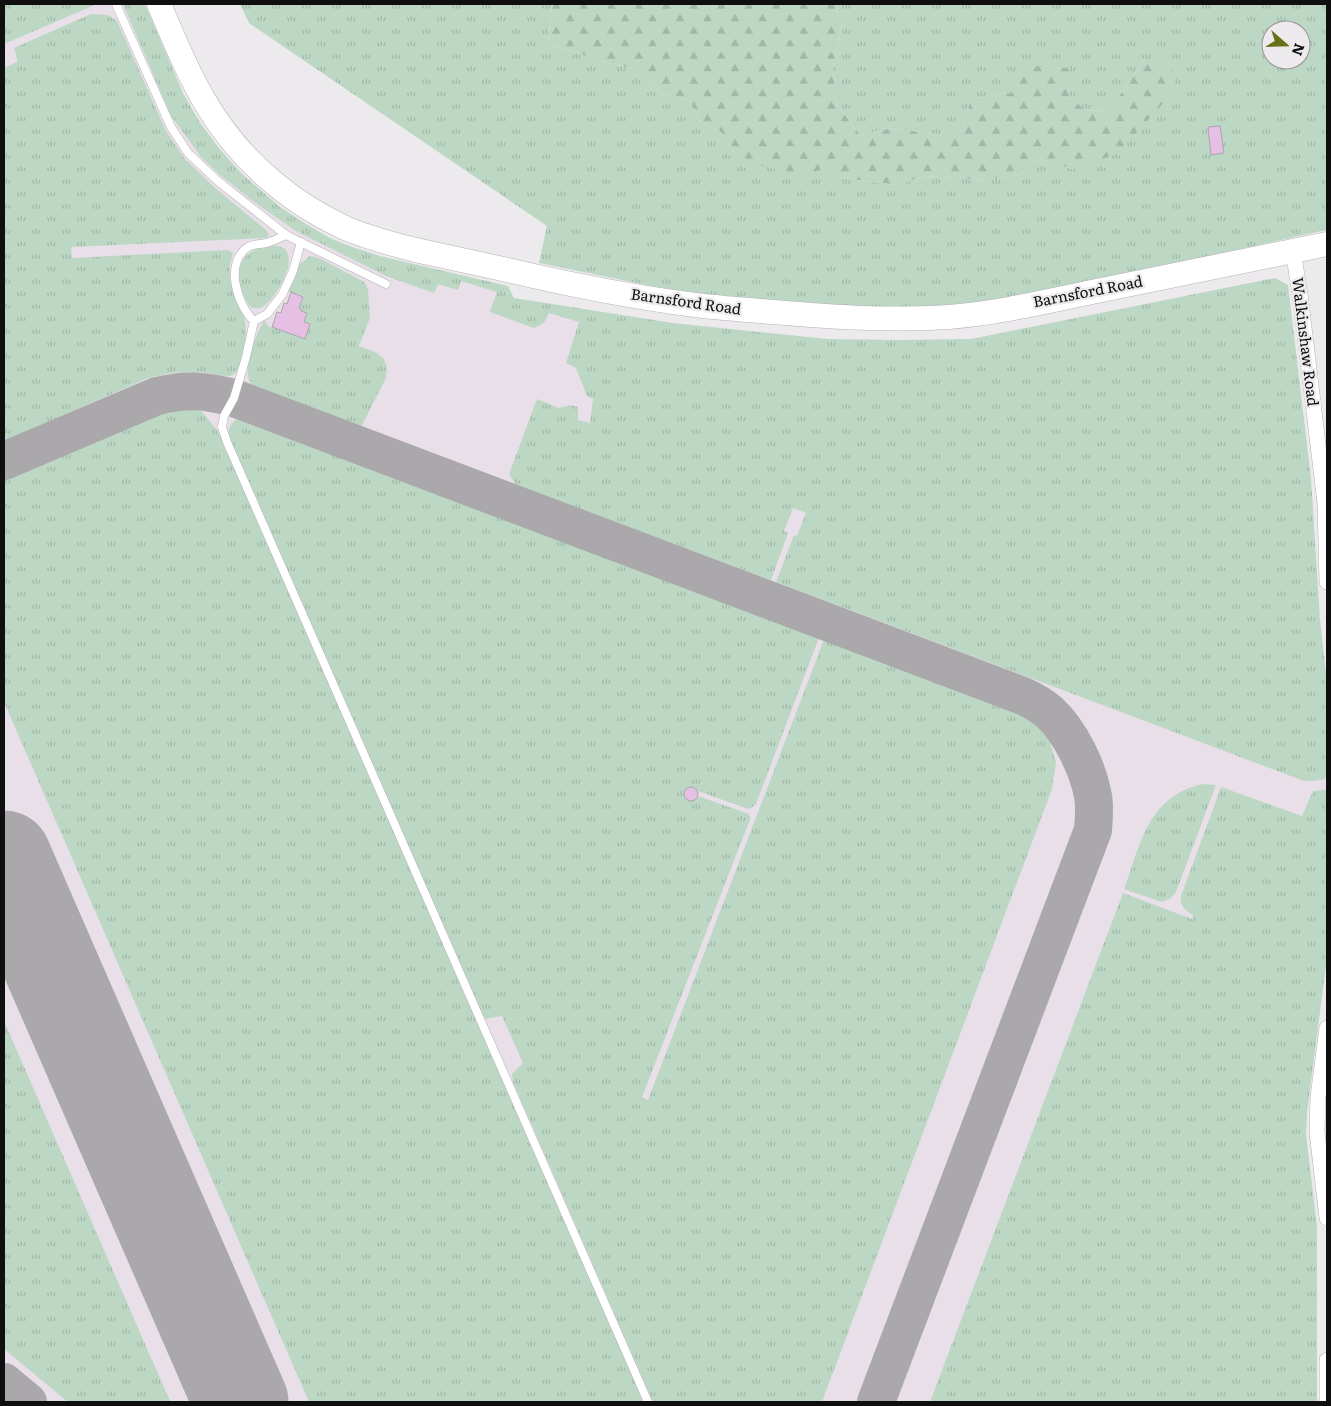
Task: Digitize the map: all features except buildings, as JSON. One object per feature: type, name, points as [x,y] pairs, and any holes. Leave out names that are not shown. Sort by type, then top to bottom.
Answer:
[{"type":"main road","name":"Barnsford Road","points":[[159,4],[190,76],[219,125],[238,149],[259,170],[294,199],[346,228],[386,242],[552,280],[656,299],[740,310],[854,318],[951,317],[984,313],[1327,244]]},
{"type":"street","name":"Walkinshaw Road","points":[[1293,251],[1300,294],[1325,503],[1327,582]]},
{"type":"street","points":[[1327,1028],[1318,1097],[1317,1132],[1327,1218]]},
{"type":"street","points":[[1327,1360],[1327,1402]]},
{"type":"lane","points":[[116,4],[171,128],[188,153],[219,182],[286,235],[386,284]]},
{"type":"lane","points":[[254,321],[246,314],[235,284],[236,262],[250,246],[268,243],[286,235]]},
{"type":"lane","points":[[301,242],[293,272],[282,294],[267,314],[254,321],[234,398],[224,416],[222,427],[648,1402]]},
{"type":"shaded area","points":[[4,4],[144,4],[185,99],[217,149],[237,173],[277,207],[320,234],[362,253],[507,288],[514,300],[568,307],[1319,619],[1327,693],[1327,772],[1325,778],[1327,794],[1327,950],[1307,1112],[1306,1134],[1316,1402],[4,1402]]},
{"type":"green space","points":[[4,4],[97,4],[4,44]]},
{"type":"green space","points":[[123,4],[145,4],[183,93],[199,121],[218,147],[241,173],[280,207],[330,238],[352,247],[380,256],[508,286],[514,298],[673,323],[828,339],[971,339],[1275,278],[1288,285],[1311,478],[1320,619],[1327,683],[1327,775],[1325,779],[1304,781],[776,582],[794,535],[797,536],[806,513],[793,508],[784,531],[788,533],[771,580],[516,485],[509,474],[537,399],[559,408],[570,405],[578,407],[578,420],[590,423],[593,399],[587,396],[576,368],[566,363],[579,322],[549,313],[544,323],[534,328],[490,312],[497,292],[461,281],[458,290],[438,284],[434,293],[386,276],[296,231],[254,202],[202,158],[171,116]]},
{"type":"green space","points":[[240,4],[552,4],[548,44],[612,64],[643,71],[660,93],[690,100],[698,120],[720,131],[735,154],[824,168],[842,178],[898,185],[924,176],[986,180],[1020,175],[1039,159],[1073,169],[1145,122],[1168,98],[1145,59],[1109,111],[1085,110],[1069,96],[1011,93],[971,99],[962,129],[938,135],[892,128],[860,135],[836,103],[833,66],[842,27],[835,4],[1327,4],[1326,230],[1005,301],[938,309],[861,310],[681,292],[539,263],[547,226],[249,23]]},
{"type":"green space","points":[[552,4],[835,4],[842,27],[833,66],[836,103],[860,135],[892,128],[938,135],[962,129],[971,99],[1011,93],[1032,66],[1069,68],[1069,96],[1085,110],[1109,111],[1145,59],[1178,73],[1168,98],[1117,154],[1073,169],[1039,159],[1020,175],[986,180],[924,176],[898,185],[842,178],[824,168],[806,176],[763,166],[735,154],[720,131],[698,120],[690,100],[660,93],[643,71],[612,64],[548,44]]},
{"type":"green space","points":[[91,14],[108,15],[117,21],[166,131],[184,158],[215,188],[266,230],[269,235],[267,238],[71,247],[72,258],[229,250],[233,253],[230,279],[242,308],[246,328],[240,363],[236,372],[230,376],[184,372],[146,379],[4,441],[4,68],[17,62],[14,48]]},
{"type":"green space","points":[[271,246],[279,246],[286,250],[289,258],[288,267],[273,297],[260,308],[252,308],[243,296],[240,288],[240,266],[250,252]]},
{"type":"green space","points":[[310,256],[319,258],[364,282],[368,289],[370,318],[359,346],[377,353],[383,358],[387,366],[386,378],[360,429],[251,384],[248,377],[251,352],[264,320],[268,326],[305,339],[310,324],[297,320],[307,313],[299,308],[303,297],[287,291],[296,267]]},
{"type":"green space","points":[[187,407],[198,408],[203,413],[216,429],[230,453],[645,1402],[309,1402],[4,702],[4,479],[143,417]]},
{"type":"green space","points":[[239,417],[820,635],[756,804],[748,809],[698,791],[698,796],[746,813],[751,817],[642,1097],[648,1100],[825,637],[999,703],[1024,715],[1041,730],[1050,742],[1056,762],[1052,789],[822,1402],[653,1402],[513,1082],[512,1074],[523,1063],[502,1016],[484,1019],[228,434],[231,424]]},
{"type":"green space","points":[[1204,784],[1216,785],[1176,892],[1171,898],[1162,902],[1124,889],[1138,847],[1151,821],[1159,810],[1169,799],[1182,791]]},
{"type":"green space","points":[[1221,787],[1302,816],[1313,791],[1326,790],[1327,792],[1327,958],[1306,1134],[1317,1226],[1317,1402],[930,1402],[1123,893],[1192,919],[1193,915],[1182,905],[1181,896]]},
{"type":"green space","points":[[4,1021],[171,1402],[68,1402],[4,1349]]},
{"type":"taxiway","points":[[4,461],[157,396],[196,391],[234,398],[1023,696],[1043,707],[1057,720],[1077,751],[1091,785],[1094,800],[1093,830],[876,1402]]},
{"type":"taxiway","points":[[4,1382],[28,1402]]},
{"type":"runway","points":[[4,858],[241,1402]]}]
